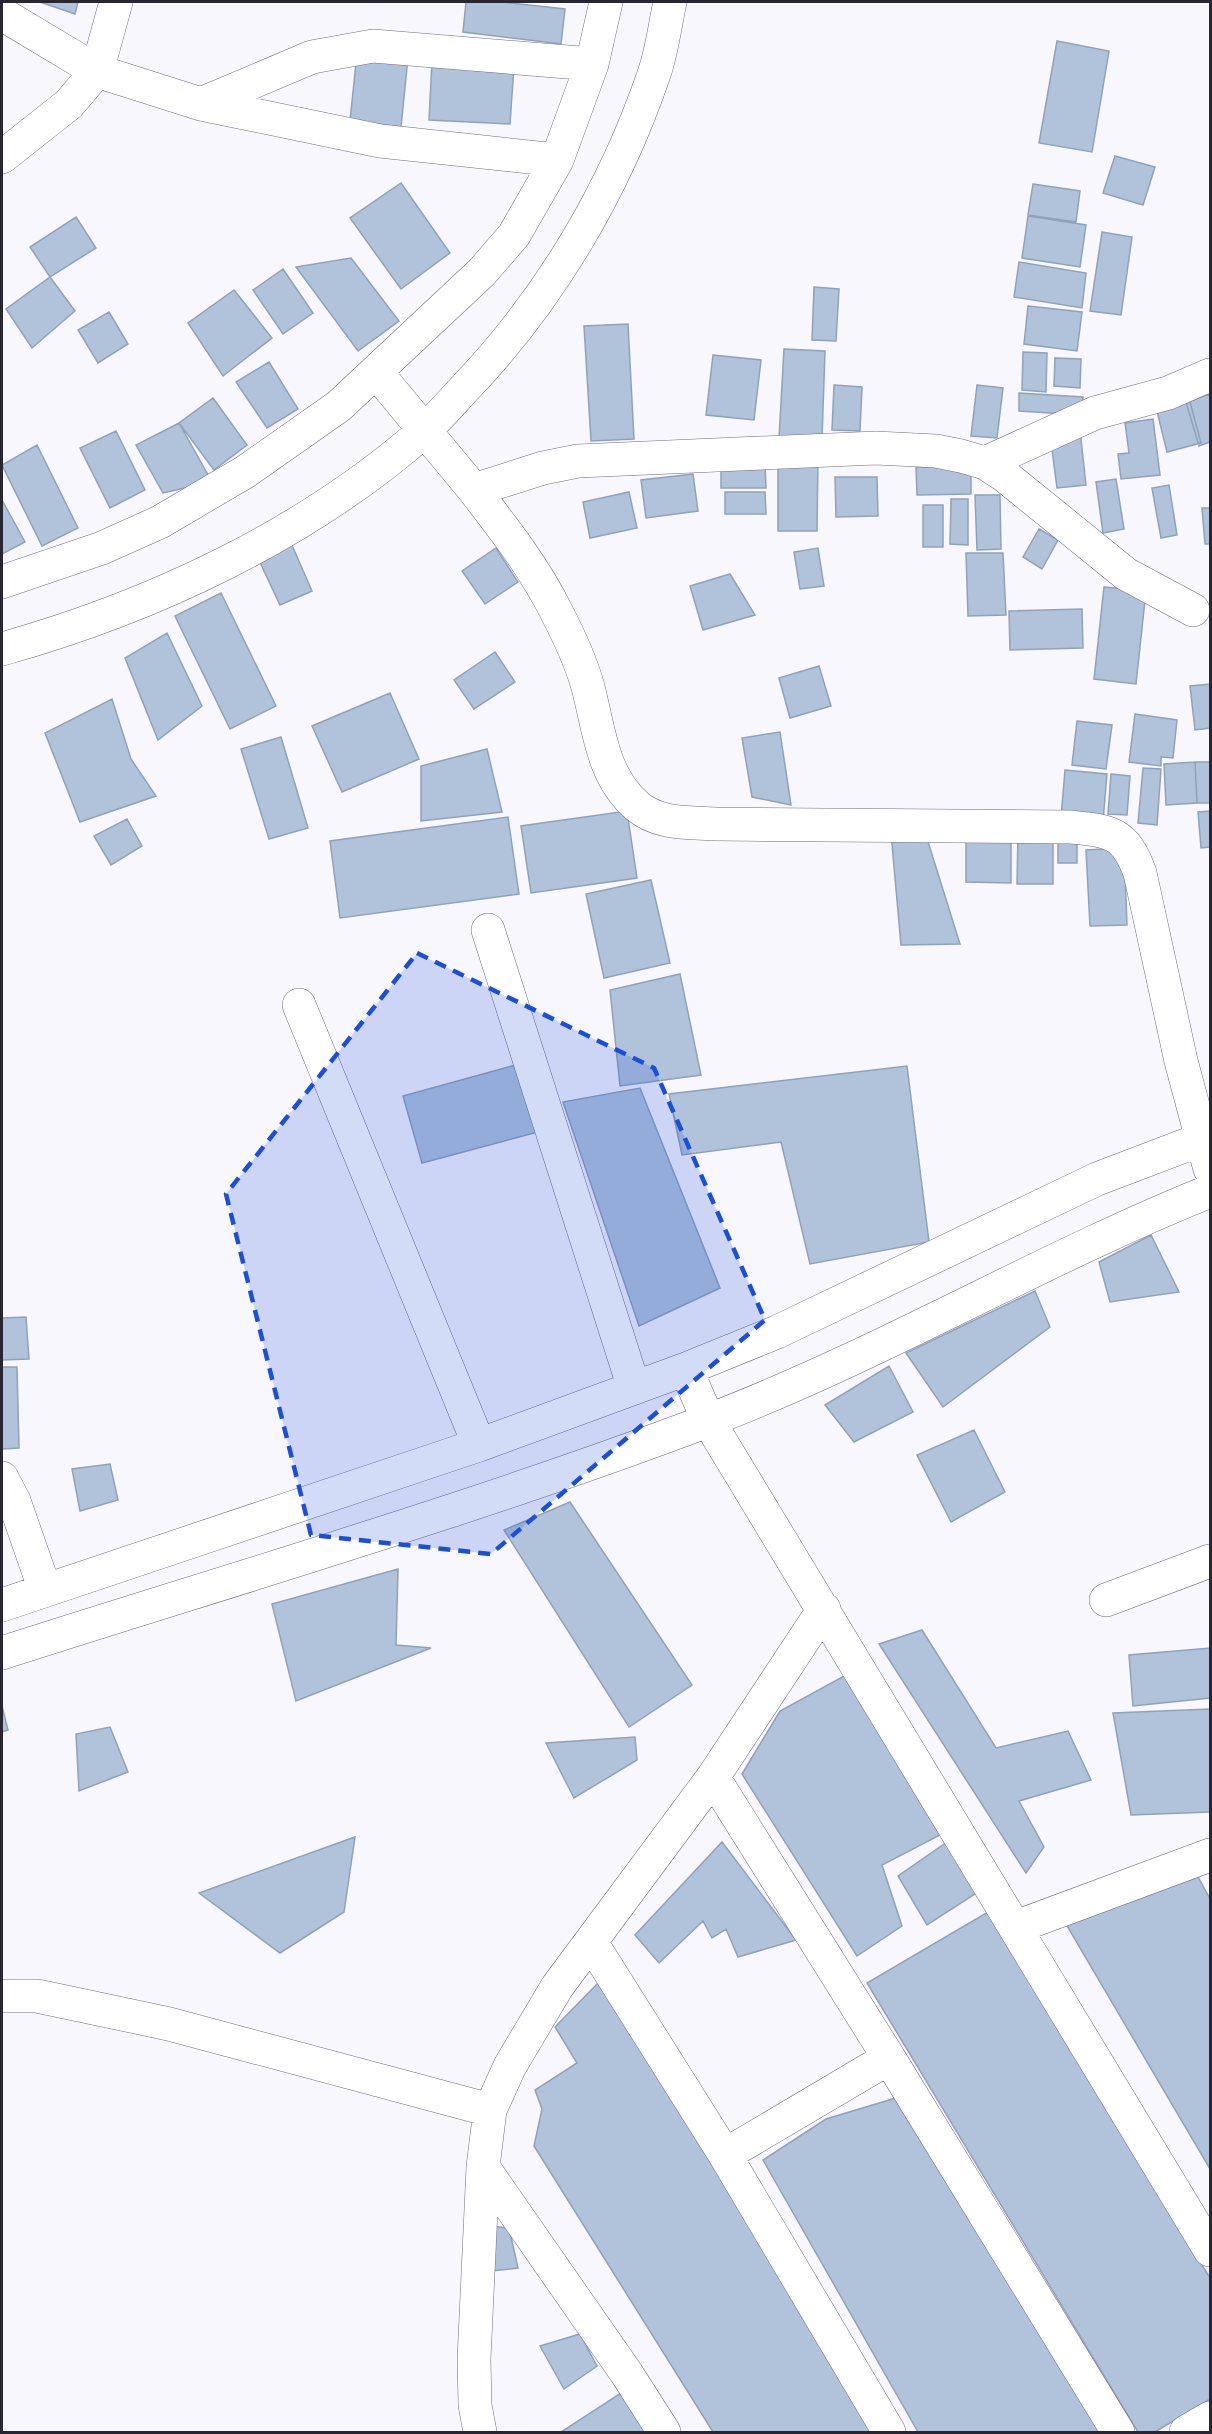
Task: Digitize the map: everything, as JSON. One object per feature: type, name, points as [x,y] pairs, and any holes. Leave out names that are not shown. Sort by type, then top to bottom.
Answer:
[{"type":"street","points":[[2,157],[69,104],[97,71],[116,2]]},
{"type":"street","points":[[2,582],[102,548],[160,522],[245,472],[384,381],[496,256],[533,206],[557,160],[592,64],[606,2]]},
{"type":"street","points":[[2,645],[58,633],[158,596],[261,542],[341,496],[497,354],[559,273],[595,211],[629,140],[655,72],[670,2]]},
{"type":"street","points":[[2,14],[97,71],[201,104],[380,141],[557,160]]},
{"type":"street","points":[[201,104],[312,57],[373,46],[592,64]]},
{"type":"street","points":[[985,463],[1095,413],[1168,393],[1210,375]]},
{"type":"street","points":[[384,381],[511,537],[556,612],[587,684],[598,734],[615,780],[631,800],[651,816],[670,821],[716,824],[1070,827],[1102,830],[1122,838],[1131,850],[1140,873],[1205,1137],[1210,1169]]},
{"type":"street","points":[[474,490],[543,468],[578,461],[768,451],[913,448],[936,451],[985,463],[1005,476],[1126,574],[1193,610]]},
{"type":"street","points":[[488,930],[634,1388]]},
{"type":"street","points":[[299,1005],[479,1445]]},
{"type":"street","points":[[2,1605],[479,1445],[686,1369],[787,1327],[1086,1184],[1205,1137]]},
{"type":"street","points":[[2,1653],[519,1487],[708,1420],[839,1364],[1088,1243],[1210,1191]]},
{"type":"street","points":[[686,1369],[708,1420],[1210,2250]]},
{"type":"street","points":[[2,1478],[14,1501],[45,1590]]},
{"type":"street","points":[[1106,1600],[1210,1561]]},
{"type":"street","points":[[480,2433],[475,2405],[474,2359],[483,2167],[490,2110],[510,2066],[557,1987],[713,1777],[824,1609]]},
{"type":"street","points":[[713,1777],[889,2058],[1118,2433]]},
{"type":"street","points":[[1016,1927],[1210,1855]]},
{"type":"street","points":[[591,1942],[725,2155],[889,2433]]},
{"type":"street","points":[[2,1996],[37,1995],[169,2024],[490,2110]]},
{"type":"street","points":[[725,2155],[889,2058]]},
{"type":"street","points":[[483,2167],[627,2374],[664,2433]]},
{"type":"street","points":[[1186,2433],[1210,2418]]},
{"type":"highlighted area","points":[[417,953],[654,1068],[765,1320],[491,1554],[311,1535],[226,1194]]},
{"type":"building","points":[[40,2],[78,2],[75,14]]},
{"type":"building","points":[[466,2],[501,2],[565,9],[561,44],[463,32]]},
{"type":"building","points":[[1057,41],[1109,51],[1092,152],[1039,143]]},
{"type":"building","points":[[357,53],[408,58],[401,127],[350,121]]},
{"type":"building","points":[[432,61],[514,66],[510,124],[429,120]]},
{"type":"building","points":[[1115,156],[1155,167],[1143,205],[1103,193]]},
{"type":"building","points":[[401,183],[450,253],[401,289],[350,218]]},
{"type":"building","points":[[1033,184],[1080,191],[1076,222],[1028,215]]},
{"type":"building","points":[[1028,216],[1086,225],[1080,267],[1022,258]]},
{"type":"building","points":[[76,217],[96,248],[50,277],[30,247]]},
{"type":"building","points":[[1102,232],[1132,237],[1121,315],[1090,311]]},
{"type":"building","points":[[351,258],[399,321],[358,351],[296,267]]},
{"type":"building","points":[[1019,262],[1086,273],[1082,308],[1014,297]]},
{"type":"building","points":[[283,269],[313,313],[283,334],[253,290]]},
{"type":"building","points":[[50,277],[75,311],[32,348],[6,309]]},
{"type":"building","points":[[814,287],[839,289],[836,341],[812,340]]},
{"type":"building","points":[[234,290],[272,338],[223,376],[188,323]]},
{"type":"building","points":[[1028,306],[1082,312],[1077,351],[1024,344]]},
{"type":"building","points":[[109,312],[128,344],[98,363],[78,330]]},
{"type":"building","points":[[628,324],[634,439],[591,441],[584,326]]},
{"type":"building","points":[[784,349],[825,351],[822,439],[779,438]]},
{"type":"building","points":[[1023,352],[1047,353],[1046,392],[1022,390]]},
{"type":"building","points":[[713,355],[761,360],[754,420],[706,415]]},
{"type":"building","points":[[1055,358],[1081,359],[1080,388],[1054,386]]},
{"type":"building","points":[[269,362],[298,409],[267,428],[236,382]]},
{"type":"building","points":[[834,385],[862,387],[860,431],[832,430]]},
{"type":"building","points":[[977,385],[1003,388],[997,438],[971,436]]},
{"type":"building","points":[[1019,393],[1083,397],[1082,415],[1019,411]]},
{"type":"building","points":[[1210,394],[1210,442],[1199,446],[1186,402]]},
{"type":"building","points":[[213,398],[247,445],[214,470],[179,423]]},
{"type":"building","points":[[1189,398],[1201,443],[1167,452],[1156,407]]},
{"type":"building","points":[[1153,419],[1160,475],[1121,479],[1118,454],[1129,453],[1125,423]]},
{"type":"building","points":[[179,423],[212,482],[163,493],[136,445]]},
{"type":"building","points":[[1080,430],[1086,485],[1057,488],[1050,434]]},
{"type":"building","points":[[116,431],[145,490],[110,508],[80,448]]},
{"type":"building","points":[[37,445],[78,528],[42,546],[2,465]]},
{"type":"building","points":[[778,458],[818,459],[817,531],[778,531]]},
{"type":"building","points":[[721,464],[765,464],[766,488],[721,488]]},
{"type":"building","points":[[971,465],[971,494],[917,495],[916,467]]},
{"type":"building","points":[[693,474],[698,511],[646,518],[641,480]]},
{"type":"building","points":[[835,477],[877,477],[878,516],[836,517]]},
{"type":"building","points":[[1116,479],[1124,529],[1103,533],[1096,482]]},
{"type":"building","points":[[1169,485],[1177,535],[1161,538],[1152,488]]},
{"type":"building","points":[[629,492],[637,528],[590,538],[583,502]]},
{"type":"building","points":[[725,492],[765,492],[766,514],[725,514]]},
{"type":"building","points":[[975,495],[1000,495],[1001,549],[977,550]]},
{"type":"building","points":[[951,499],[968,499],[968,545],[950,544]]},
{"type":"building","points":[[2,500],[25,542],[2,554]]},
{"type":"building","points":[[923,505],[943,505],[943,547],[923,547]]},
{"type":"building","points":[[1202,508],[1210,508],[1210,544],[1205,544]]},
{"type":"building","points":[[1039,529],[1058,540],[1042,569],[1023,557]]},
{"type":"building","points":[[291,543],[312,591],[280,605],[258,558]]},
{"type":"building","points":[[496,548],[518,582],[485,604],[462,571]]},
{"type":"building","points":[[818,548],[824,586],[800,589],[794,552]]},
{"type":"building","points":[[966,553],[1003,553],[1006,615],[968,616]]},
{"type":"building","points":[[730,574],[755,615],[703,630],[690,586]]},
{"type":"building","points":[[1104,587],[1146,591],[1136,684],[1094,679]]},
{"type":"building","points":[[221,593],[276,706],[230,729],[175,616]]},
{"type":"building","points":[[1082,609],[1083,648],[1010,650],[1009,611]]},
{"type":"building","points":[[167,633],[202,706],[158,740],[125,658]]},
{"type":"building","points":[[495,652],[515,682],[474,709],[454,680]]},
{"type":"building","points":[[819,666],[831,706],[790,718],[779,678]]},
{"type":"building","points":[[1210,684],[1210,728],[1195,730],[1190,686]]},
{"type":"building","points":[[390,693],[419,759],[342,792],[312,726]]},
{"type":"building","points":[[112,699],[131,759],[156,796],[80,822],[45,733]]},
{"type":"building","points":[[1135,714],[1177,720],[1173,758],[1161,757],[1161,766],[1129,762]]},
{"type":"building","points":[[1077,721],[1112,725],[1106,769],[1072,765]]},
{"type":"building","points":[[780,732],[791,805],[752,797],[742,738]]},
{"type":"building","points":[[281,737],[308,828],[269,839],[241,749]]},
{"type":"building","points":[[487,749],[502,812],[421,821],[421,766]]},
{"type":"building","points":[[1195,762],[1210,762],[1210,803],[1197,803]]},
{"type":"building","points":[[1195,762],[1197,803],[1166,805],[1164,764]]},
{"type":"building","points":[[1143,768],[1161,769],[1157,825],[1138,823]]},
{"type":"building","points":[[1065,770],[1107,774],[1103,821],[1061,818]]},
{"type":"building","points":[[1111,774],[1130,776],[1127,815],[1108,814]]},
{"type":"building","points":[[627,811],[637,878],[531,893],[521,826]]},
{"type":"building","points":[[1210,811],[1210,847],[1201,848],[1198,812]]},
{"type":"building","points":[[508,817],[519,894],[340,918],[330,841]]},
{"type":"building","points":[[127,819],[142,846],[111,865],[94,836]]},
{"type":"building","points":[[924,829],[960,944],[901,945],[891,833]]},
{"type":"building","points":[[1058,830],[1077,831],[1077,863],[1058,863]]},
{"type":"building","points":[[1018,834],[1053,834],[1053,884],[1017,884]]},
{"type":"building","points":[[966,835],[1011,835],[1011,883],[966,882]]},
{"type":"building","points":[[1124,848],[1127,925],[1090,926],[1086,850]]},
{"type":"building","points":[[651,880],[670,963],[604,978],[586,894]]},
{"type":"building","points":[[680,974],[701,1075],[620,1086],[610,990]]},
{"type":"building","points":[[519,1064],[538,1132],[422,1163],[403,1096]]},
{"type":"building","points":[[907,1066],[929,1242],[810,1264],[781,1142],[682,1155],[669,1094]]},
{"type":"building","points":[[640,1088],[720,1288],[639,1326],[563,1102]]},
{"type":"building","points":[[1151,1235],[1179,1292],[1110,1302],[1099,1262]]},
{"type":"building","points":[[1035,1291],[1050,1327],[943,1407],[906,1353]]},
{"type":"building","points":[[26,1317],[29,1359],[2,1360],[2,1318]]},
{"type":"building","points":[[889,1366],[913,1412],[854,1442],[825,1405]]},
{"type":"building","points":[[2,1367],[17,1367],[19,1448],[2,1449]]},
{"type":"building","points":[[974,1430],[1005,1492],[951,1522],[917,1455]]},
{"type":"building","points":[[110,1464],[118,1500],[80,1511],[72,1469]]},
{"type":"building","points":[[570,1502],[692,1685],[629,1727],[504,1530]]},
{"type":"building","points":[[398,1569],[396,1645],[431,1648],[296,1701],[272,1604]]},
{"type":"building","points":[[922,1630],[996,1748],[1068,1731],[1091,1780],[1019,1801],[1044,1847],[1026,1873],[879,1644]]},
{"type":"building","points":[[1210,1648],[1210,1698],[1133,1706],[1129,1655]]},
{"type":"building","points":[[846,1675],[940,1835],[882,1865],[902,1926],[857,1956],[742,1774],[780,1711]]},
{"type":"building","points":[[2,1706],[8,1730],[2,1732]]},
{"type":"building","points":[[1210,1709],[1210,1812],[1131,1815],[1113,1713]]},
{"type":"building","points":[[110,1727],[128,1772],[79,1791],[76,1734]]},
{"type":"building","points":[[635,1737],[637,1760],[574,1798],[546,1743]]},
{"type":"building","points":[[355,1837],[344,1912],[280,1953],[199,1893]]},
{"type":"building","points":[[722,1842],[796,1940],[738,1957],[726,1929],[712,1938],[703,1921],[659,1963],[635,1935]]},
{"type":"building","points":[[947,1842],[978,1892],[927,1925],[898,1876]]},
{"type":"building","points":[[1196,1873],[1210,1899],[1210,2169],[1060,1914]]},
{"type":"building","points":[[988,1912],[1210,2278],[1210,2399],[1155,2432],[1138,2432],[867,1983]]},
{"type":"building","points":[[601,1980],[874,2432],[713,2432],[534,2146],[542,2109],[535,2090],[577,2063],[555,2027]]},
{"type":"building","points":[[896,2098],[1102,2432],[918,2432],[763,2160],[826,2119]]},
{"type":"building","points":[[489,2226],[509,2228],[518,2268],[492,2271]]},
{"type":"building","points":[[580,2334],[597,2366],[564,2389],[540,2346]]},
{"type":"building","points":[[621,2393],[646,2432],[561,2432]]}]
